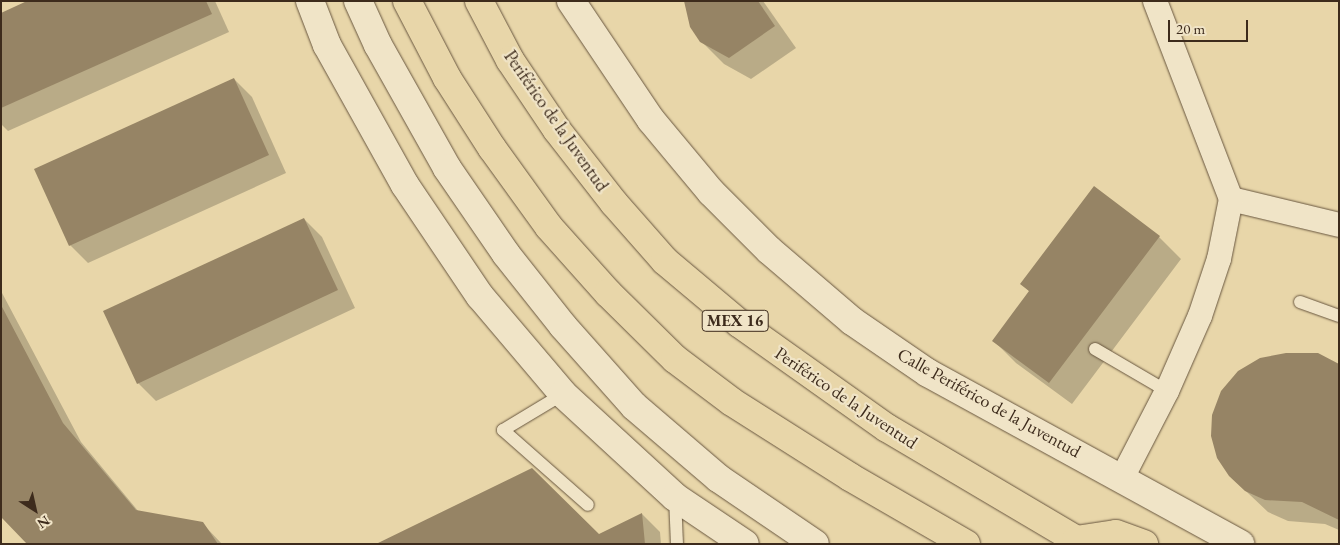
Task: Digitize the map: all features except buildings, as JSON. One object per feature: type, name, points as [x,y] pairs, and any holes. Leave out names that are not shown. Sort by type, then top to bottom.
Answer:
[{"type":"highway","points":[[407,1],[447,78],[492,148],[549,226],[608,293],[668,352],[732,402],[850,477],[966,544]]},
{"type":"highway","name":"Periférico de la Juventud","points":[[479,1],[510,60],[557,130],[614,203],[665,261],[739,324],[887,428],[1079,542]]},
{"type":"highway","points":[[1079,542],[1116,534],[1144,544]]},
{"type":"main road","points":[[310,1],[327,45],[405,185],[474,288],[563,394],[675,497],[745,544]]},
{"type":"main road","points":[[322,1],[327,45]]},
{"type":"main road","points":[[358,1],[378,45],[447,168],[506,254],[563,326],[648,418],[718,478],[815,544]]},
{"type":"main road","name":"Calle Periférico de la Juventud","points":[[571,1],[651,120],[711,192],[768,250],[852,321],[928,373],[1240,544]]},
{"type":"street","points":[[1122,478],[1167,391],[1200,316],[1218,259],[1231,200],[1155,1]]},
{"type":"street","points":[[1231,200],[1339,225]]},
{"type":"lane","points":[[1300,302],[1339,316]]},
{"type":"lane","points":[[1095,349],[1167,391]]},
{"type":"lane","points":[[563,394],[503,430],[588,505]]},
{"type":"lane","points":[[675,497],[677,544]]}]
